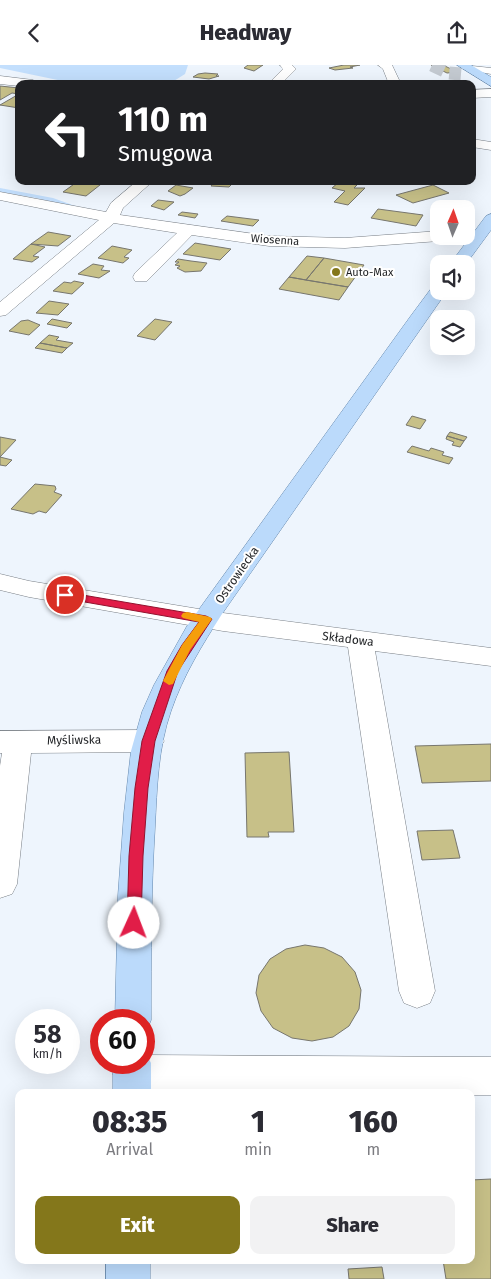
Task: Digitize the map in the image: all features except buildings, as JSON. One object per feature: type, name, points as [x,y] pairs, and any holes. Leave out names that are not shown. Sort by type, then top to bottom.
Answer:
[{"type":"main road","points":[[464,69],[485,73],[491,82]]},
{"type":"main road","points":[[465,255],[491,219]]},
{"type":"main road","name":"Ostrowiecka","points":[[133,1009],[136,856],[142,788],[148,741],[172,671],[370,383],[432,300]]},
{"type":"main road","points":[[128,1264],[128,1279]]},
{"type":"street","points":[[278,80],[290,69],[286,65]]},
{"type":"street","points":[[384,65],[388,67],[393,80]]},
{"type":"street","points":[[0,80],[15,82]]},
{"type":"street","points":[[476,94],[491,93]]},
{"type":"street","points":[[476,144],[491,146]]},
{"type":"street","points":[[0,311],[112,217],[116,206],[141,185]]},
{"type":"street","points":[[0,186],[39,191],[85,205],[112,217]]},
{"type":"street","points":[[0,196],[21,199],[68,211],[112,217]]},
{"type":"street","name":"Wiosenna","points":[[112,217],[226,236],[307,243],[345,243],[430,237]]},
{"type":"street","points":[[141,277],[189,230]]},
{"type":"street","name":"Składowa","points":[[0,582],[29,589],[206,619],[491,657]]},
{"type":"street","points":[[360,641],[417,991]]},
{"type":"street","name":"Myśliwska","points":[[9,742],[148,741]]},
{"type":"street","points":[[0,884],[9,742]]},
{"type":"street","points":[[132,1076],[491,1076]]},
{"type":"shaded area","points":[[0,65],[188,65],[185,74],[175,80],[58,80],[0,68]]},
{"type":"shaded area","points":[[0,188],[53,198],[81,208],[76,209],[36,198],[0,192]]},
{"type":"tunnel","points":[[432,65],[449,73],[461,74]]},
{"type":"slow traffic","points":[[169,681],[172,671],[206,619],[187,616]]},
{"type":"place","name":"Auto-Max","points":[[336,272]]},
{"type":"route","points":[[65,595],[206,619],[172,671],[148,741],[136,856],[134,923]]}]
